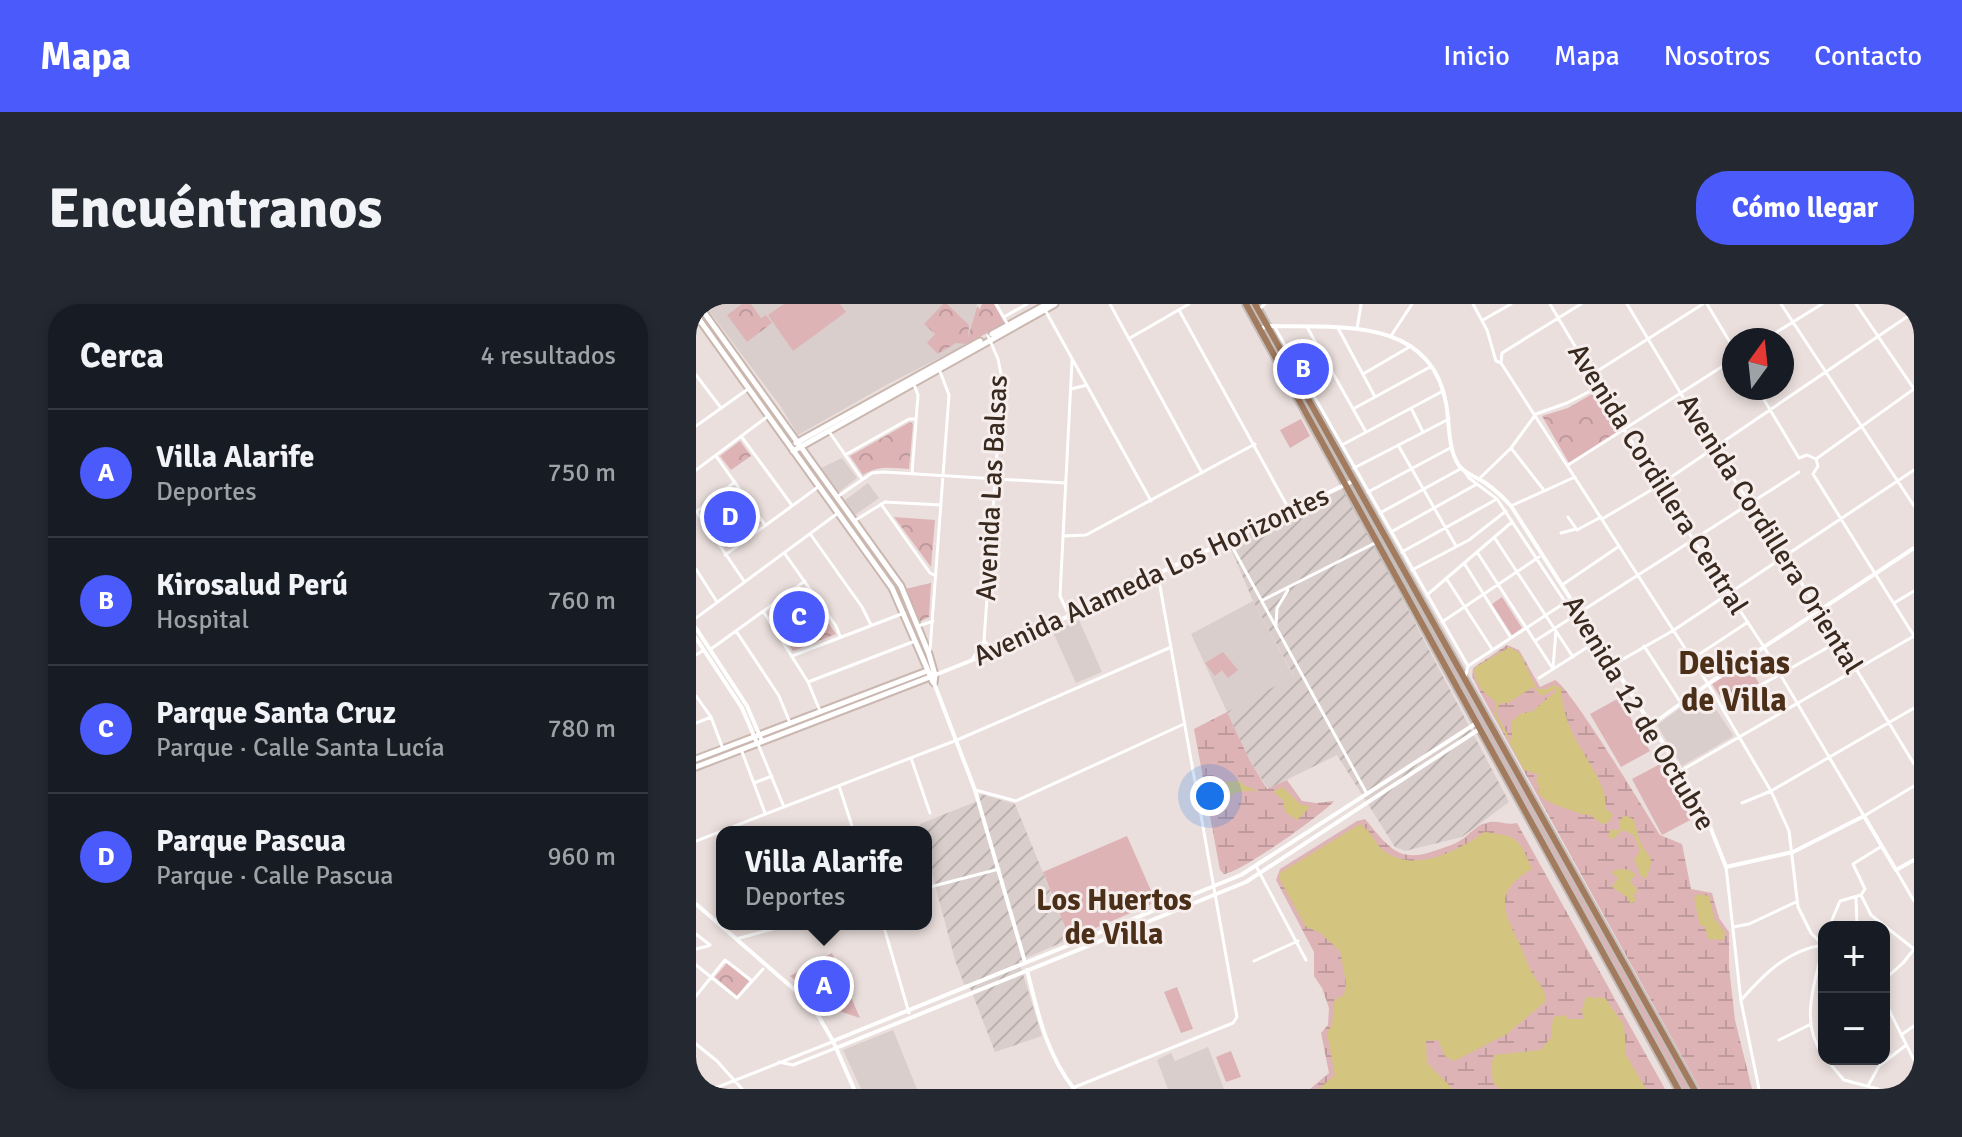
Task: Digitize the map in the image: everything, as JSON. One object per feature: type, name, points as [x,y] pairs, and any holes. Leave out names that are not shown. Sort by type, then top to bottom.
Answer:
[{"type":"main road","points":[[698,304],[901,586],[929,654],[934,683]]},
{"type":"main road","points":[[791,449],[1044,306],[1055,304]]},
{"type":"main road","points":[[1246,304],[1267,327],[1345,484],[1678,1089]]},
{"type":"main road","points":[[1256,307],[1356,479],[1694,1089]]},
{"type":"main road","points":[[697,318],[892,588],[933,673]]},
{"type":"main road","name":"Avenida Alameda Los Horizontes","points":[[696,767],[820,711],[933,673]]},
{"type":"main road","name":"Avenida Alameda Los Horizontes","points":[[696,759],[758,740],[933,673]]},
{"type":"main road","points":[[1452,682],[1456,676],[1461,676],[1472,689]]},
{"type":"main road","points":[[1492,754],[1505,770],[1511,769],[1513,763]]},
{"type":"street","points":[[996,304],[1010,327]]},
{"type":"street","points":[[1004,317],[1027,304]]},
{"type":"street","points":[[1110,304],[1202,473]]},
{"type":"street","points":[[1130,338],[1189,304]]},
{"type":"street","points":[[1256,307],[1265,304]]},
{"type":"street","points":[[1357,329],[1361,304]]},
{"type":"street","points":[[1391,336],[1412,304]]},
{"type":"street","points":[[1473,304],[1483,320],[1496,361],[1501,363],[1536,414],[1708,684],[1771,791],[1789,831],[1796,902],[1811,933],[1818,939]]},
{"type":"street","points":[[1483,320],[1511,304]]},
{"type":"street","name":"Avenida Cordillera Central","points":[[1550,304],[1658,486],[1780,673],[1914,901]]},
{"type":"street","points":[[1501,363],[1501,355],[1581,304]]},
{"type":"street","name":"Avenida Cordillera Oriental","points":[[1627,304],[1713,447],[1839,641],[1914,764]]},
{"type":"street","points":[[1591,375],[1705,304],[1722,330]]},
{"type":"street","points":[[1781,304],[1914,506]]},
{"type":"street","points":[[1784,328],[1822,304]]},
{"type":"street","points":[[1816,459],[1914,389],[1877,337],[1859,305]]},
{"type":"street","points":[[1044,306],[1151,501]]},
{"type":"street","points":[[1179,310],[1290,511]]},
{"type":"street","points":[[1561,533],[1602,518],[1658,486],[1914,312]]},
{"type":"street","points":[[1267,327],[1357,329],[1391,336],[1411,346],[1431,367],[1443,391],[1452,447],[1462,468],[1380,513]]},
{"type":"street","points":[[1267,327],[1342,445],[1356,479],[1368,492],[1392,532],[1468,666]]},
{"type":"street","points":[[1307,327],[1366,432]]},
{"type":"street","points":[[1338,328],[1375,396]]},
{"type":"street","name":"Avenida Las Balsas","points":[[971,662],[984,641],[1002,379],[989,338]]},
{"type":"street","points":[[1363,374],[1411,346]]},
{"type":"street","points":[[1069,616],[1060,596],[1072,361]]},
{"type":"street","points":[[929,654],[949,395],[938,366]]},
{"type":"street","points":[[1353,409],[1431,367]]},
{"type":"street","points":[[1568,465],[1722,367]]},
{"type":"street","points":[[696,375],[721,408]]},
{"type":"street","points":[[912,381],[918,395],[912,473]]},
{"type":"street","points":[[1071,389],[1087,385]]},
{"type":"street","points":[[1392,532],[1478,481],[1511,448],[1536,414],[1598,387]]},
{"type":"street","points":[[696,426],[748,389]]},
{"type":"street","points":[[1342,445],[1443,391]]},
{"type":"street","points":[[1764,400],[1799,458],[1807,455],[1816,459]]},
{"type":"street","points":[[1411,408],[1423,432]]},
{"type":"street","points":[[696,470],[768,416]]},
{"type":"street","points":[[845,455],[909,419],[916,419]]},
{"type":"street","points":[[1354,468],[1449,419]]},
{"type":"street","points":[[827,428],[862,479]]},
{"type":"street","points":[[741,436],[791,505]]},
{"type":"street","points":[[1063,536],[1086,535],[1255,444]]},
{"type":"street","points":[[1398,445],[1456,546]]},
{"type":"street","points":[[1368,492],[1452,447]]},
{"type":"street","points":[[1511,448],[1544,490]]},
{"type":"street","points":[[716,455],[765,525]]},
{"type":"street","points":[[1681,771],[1914,636],[1813,474],[1817,469],[1816,459]]},
{"type":"street","name":"Avenida 12 de Octubre","points":[[1462,468],[1511,506],[1566,602],[1577,614]]},
{"type":"street","points":[[1613,665],[1674,630],[1914,470]]},
{"type":"street","points":[[837,497],[872,473],[884,472],[1066,483]]},
{"type":"street","points":[[1535,641],[1799,472]]},
{"type":"street","points":[[1511,506],[1575,477]]},
{"type":"street","name":"Avenida Alameda Los Horizontes","points":[[933,673],[995,651],[1356,479]]},
{"type":"street","points":[[735,482],[696,512],[744,582]]},
{"type":"street","points":[[725,555],[818,487]]},
{"type":"street","points":[[1402,552],[1500,498]]},
{"type":"street","name":"Avenida 12 de Octubre","points":[[1500,498],[1513,521],[1562,585],[1577,614],[1681,771],[1705,814],[1726,867],[1741,1001],[1759,1089]]},
{"type":"street","points":[[854,521],[881,504],[941,505]]},
{"type":"street","points":[[881,504],[930,573],[936,576]]},
{"type":"street","points":[[1412,570],[1469,540],[1506,511]]},
{"type":"street","points":[[696,618],[838,513]]},
{"type":"street","points":[[1568,517],[1576,529]]},
{"type":"street","points":[[1427,595],[1513,521]]},
{"type":"street","points":[[810,534],[862,607],[871,625]]},
{"type":"street","points":[[1494,537],[1573,657]]},
{"type":"street","points":[[1229,541],[1368,795]]},
{"type":"street","points":[[1262,601],[1377,542]]},
{"type":"street","points":[[1562,585],[1620,546]]},
{"type":"street","points":[[1651,725],[1914,548]]},
{"type":"street","points":[[1477,552],[1553,669]]},
{"type":"street","points":[[785,554],[840,636]]},
{"type":"street","points":[[1442,622],[1540,557]]},
{"type":"street","points":[[1464,563],[1511,638]]},
{"type":"street","points":[[696,569],[717,602]]},
{"type":"street","points":[[934,683],[975,790],[1047,1046],[1073,1088],[1237,1019],[1158,575]]},
{"type":"street","points":[[1446,578],[1493,650]]},
{"type":"street","points":[[711,649],[805,581]]},
{"type":"street","points":[[1276,630],[1277,608],[1291,586]]},
{"type":"street","points":[[1894,603],[1914,591]]},
{"type":"street","points":[[1465,678],[1468,666],[1566,602]]},
{"type":"street","points":[[763,611],[808,682],[820,711]]},
{"type":"street","points":[[792,656],[904,613]]},
{"type":"street","points":[[918,626],[933,621]]},
{"type":"street","points":[[1692,659],[1748,622]]},
{"type":"street","points":[[696,628],[747,706],[784,807]]},
{"type":"street","points":[[1553,669],[1555,630]]},
{"type":"street","points":[[736,631],[779,696],[790,723]]},
{"type":"street","points":[[696,638],[742,708],[758,740]]},
{"type":"street","points":[[808,682],[915,641]]},
{"type":"street","name":"Avenida Las Balsas","points":[[984,641],[995,651]]},
{"type":"street","points":[[1722,707],[1839,641]]},
{"type":"street","points":[[1539,678],[1595,642]]},
{"type":"street","points":[[1644,646],[1681,703]]},
{"type":"street","points":[[734,826],[957,740],[1169,648]]},
{"type":"street","points":[[696,655],[704,650]]},
{"type":"street","points":[[696,696],[711,717],[723,749]]},
{"type":"street","points":[[1742,803],[1771,791],[1914,708]]},
{"type":"street","points":[[696,723],[711,717]]},
{"type":"street","points":[[975,790],[1016,801],[1184,724]]},
{"type":"street","points":[[779,1062],[793,1065],[836,1048],[1025,962],[1214,887],[1256,866],[1477,727]]},
{"type":"street","points":[[967,990],[987,986],[1260,874],[1477,727]]},
{"type":"street","points":[[741,749],[765,814]]},
{"type":"street","points":[[911,758],[930,813]]},
{"type":"street","points":[[754,783],[772,776]]},
{"type":"street","points":[[839,786],[852,826]]},
{"type":"street","points":[[1726,867],[1793,852],[1914,786]]},
{"type":"street","points":[[696,841],[716,833]]},
{"type":"street","points":[[1858,921],[1860,895],[1866,887],[1853,864],[1882,846]]},
{"type":"street","points":[[1896,870],[1914,860]]},
{"type":"street","points":[[1256,866],[1306,960]]},
{"type":"street","points":[[932,886],[999,869]]},
{"type":"street","points":[[1831,921],[1839,902],[1860,895]]},
{"type":"street","points":[[1860,895],[1875,920],[1914,948],[1890,975]]},
{"type":"street","points":[[1733,927],[1749,924],[1796,902]]},
{"type":"street","points":[[696,904],[716,922]]},
{"type":"street","points":[[726,930],[812,1005],[833,1041],[854,1089]]},
{"type":"street","points":[[736,939],[769,930]]},
{"type":"street","points":[[885,930],[909,1015]]},
{"type":"street","points":[[696,934],[710,945],[696,949]]},
{"type":"street","points":[[1254,961],[1298,941]]},
{"type":"street","points":[[1741,1001],[1768,970],[1818,946]]},
{"type":"street","points":[[696,996],[725,960],[752,981]]},
{"type":"street","points":[[696,965],[737,998],[763,969]]},
{"type":"street","points":[[1818,972],[1810,998],[1811,1024],[1818,1047]]},
{"type":"street","points":[[985,980],[987,986]]},
{"type":"street","points":[[1890,1012],[1914,1060]]},
{"type":"street","points":[[1779,1040],[1811,1024]]},
{"type":"street","points":[[1901,1035],[1914,1026]]},
{"type":"street","points":[[713,1089],[833,1041],[879,1027]]},
{"type":"street","points":[[696,1044],[742,1089]]},
{"type":"street","points":[[1868,1086],[1879,1066],[1907,1046]]},
{"type":"street","points":[[1831,1065],[1844,1080],[1878,1089]]},
{"type":"shaded area","points":[[704,304],[977,304],[967,344],[798,435],[781,407]]},
{"type":"shaded area","points":[[842,458],[857,478],[839,492],[821,468]]},
{"type":"shaded area","points":[[868,483],[879,498],[855,515],[844,501]]},
{"type":"shaded area","points":[[1344,488],[1509,802],[1462,837],[1405,851],[1395,847],[1337,755],[1268,789],[1250,761],[1227,712],[1294,676],[1253,601],[1228,542]]},
{"type":"shaded area","points":[[1253,601],[1294,677],[1227,712],[1191,634]]},
{"type":"shaded area","points":[[1079,620],[1102,672],[1076,683],[1053,632]]},
{"type":"shaded area","points":[[1510,647],[1520,654],[1537,689],[1554,685],[1561,688],[1571,730],[1599,780],[1605,808],[1613,815],[1609,822],[1602,824],[1589,814],[1584,815],[1547,801],[1538,793],[1536,780],[1539,775],[1524,770],[1509,742],[1512,721],[1520,714],[1533,711],[1557,690],[1542,696],[1533,687],[1508,703],[1500,703],[1496,712],[1507,738],[1494,714],[1496,702],[1481,689],[1474,670]]},
{"type":"shaded area","points":[[1704,691],[1733,735],[1682,766],[1657,725]]},
{"type":"shaded area","points":[[1209,779],[1240,781],[1260,791],[1238,792],[1220,804],[1214,783],[1210,783]]},
{"type":"shaded area","points":[[1282,787],[1300,804],[1310,807],[1297,820],[1285,812],[1283,800],[1273,792]]},
{"type":"shaded area","points":[[981,794],[1015,804],[1070,939],[1019,961],[1042,1036],[995,1052],[969,985],[964,984],[955,960],[932,874],[932,826],[920,824],[975,802]]},
{"type":"shaded area","points":[[1624,815],[1633,819],[1651,860],[1645,879],[1634,859],[1640,851],[1634,835],[1622,830],[1614,839],[1608,837],[1610,830],[1620,830]]},
{"type":"shaded area","points":[[1360,824],[1385,852],[1410,860],[1436,857],[1484,832],[1504,835],[1520,844],[1532,869],[1512,885],[1505,902],[1509,920],[1530,970],[1543,988],[1546,1001],[1507,1034],[1454,1061],[1445,1056],[1438,1040],[1426,1041],[1427,1063],[1453,1089],[1319,1089],[1335,1075],[1327,1033],[1332,1025],[1334,1003],[1344,995],[1346,982],[1340,951],[1319,932],[1306,927],[1279,878],[1280,873]]},
{"type":"shaded area","points":[[1626,869],[1636,874],[1630,881],[1638,891],[1633,895],[1636,900],[1631,904],[1627,897],[1612,887],[1618,878],[1612,873],[1614,870]]},
{"type":"shaded area","points":[[1698,894],[1709,896],[1714,918],[1725,933],[1724,940],[1708,939],[1705,927],[1700,925],[1694,898]]},
{"type":"shaded area","points":[[1586,997],[1605,998],[1624,1025],[1626,1055],[1646,1089],[1500,1089],[1493,1083],[1491,1065],[1494,1055],[1540,1050],[1551,1038],[1553,1017],[1564,1015],[1569,1019],[1583,1019]]},
{"type":"shaded area","points":[[893,1030],[917,1089],[861,1089],[843,1050]]},
{"type":"shaded area","points":[[1208,1047],[1224,1089],[1168,1089],[1157,1060],[1171,1053],[1175,1061]]},
{"type":"green space","points":[[742,304],[751,304],[761,318],[766,315],[772,323],[747,342],[727,315]]},
{"type":"green space","points":[[784,304],[840,304],[846,312],[793,351],[768,315]]},
{"type":"green space","points":[[943,304],[947,304],[969,325],[968,338],[977,306],[980,309],[982,304],[994,304],[1005,323],[967,344],[956,343],[938,354],[927,343],[935,334],[924,324]]},
{"type":"green space","points":[[1597,391],[1622,431],[1569,463],[1542,416],[1568,408]]},
{"type":"green space","points":[[1301,419],[1310,436],[1290,448],[1280,430]]},
{"type":"green space","points":[[910,422],[913,424],[909,469],[880,468],[863,475],[850,456]]},
{"type":"green space","points":[[740,441],[751,456],[731,470],[720,456]]},
{"type":"green space","points":[[802,454],[893,579],[926,653],[927,666],[894,588],[799,456]]},
{"type":"green space","points":[[735,487],[761,523],[726,548],[700,511]]},
{"type":"green space","points":[[1356,489],[1691,1089],[1683,1089],[1352,490]]},
{"type":"green space","points":[[894,517],[935,520],[931,567]]},
{"type":"green space","points":[[931,583],[929,617],[919,622],[905,589]]},
{"type":"green space","points":[[803,587],[836,634],[793,651],[769,612]]},
{"type":"green space","points":[[1502,597],[1522,628],[1512,635],[1492,604]]},
{"type":"green space","points":[[1507,645],[1519,650],[1540,687],[1555,680],[1563,688],[1591,726],[1660,835],[1682,844],[1691,889],[1712,893],[1719,918],[1729,932],[1735,1020],[1752,1089],[1700,1089],[1479,690],[1472,676],[1473,668]]},
{"type":"green space","points":[[1223,652],[1238,670],[1228,678],[1222,670],[1215,676],[1205,663]]},
{"type":"green space","points":[[1746,663],[1759,683],[1725,704],[1712,684]]},
{"type":"green space","points":[[1619,698],[1650,751],[1621,767],[1590,714]]},
{"type":"green space","points":[[1227,712],[1267,789],[1287,780],[1302,801],[1334,801],[1280,842],[1224,874],[1220,870],[1194,729]]},
{"type":"green space","points":[[1664,762],[1694,818],[1662,835],[1632,779]]},
{"type":"green space","points":[[1365,819],[1388,845],[1403,854],[1413,855],[1455,843],[1482,824],[1517,823],[1665,1089],[1310,1089],[1329,1073],[1321,1033],[1328,1025],[1329,1008],[1314,976],[1314,952],[1276,880],[1280,869]]},
{"type":"green space","points":[[1127,836],[1156,902],[1070,939],[1043,872]]},
{"type":"green space","points":[[832,953],[860,1018],[827,1007],[790,976]]},
{"type":"green space","points":[[727,963],[749,981],[737,996],[715,977]]},
{"type":"green space","points":[[1177,987],[1193,1029],[1181,1033],[1164,992]]},
{"type":"green space","points":[[1231,1051],[1241,1077],[1226,1082],[1216,1057]]},
{"type":"place","name":"Kirosalud Perú","points":[[1303,369]]},
{"type":"place","name":"Parque Pascua","points":[[730,517]]},
{"type":"place","name":"Parque Santa Cruz","points":[[799,617]]},
{"type":"place","name":"Villa Alarife","points":[[824,986]]},
{"type":"district","name":"Delicias de Villa","points":[[1734,682]]},
{"type":"district","name":"Los Huertos de Villa","points":[[1114,917]]}]
